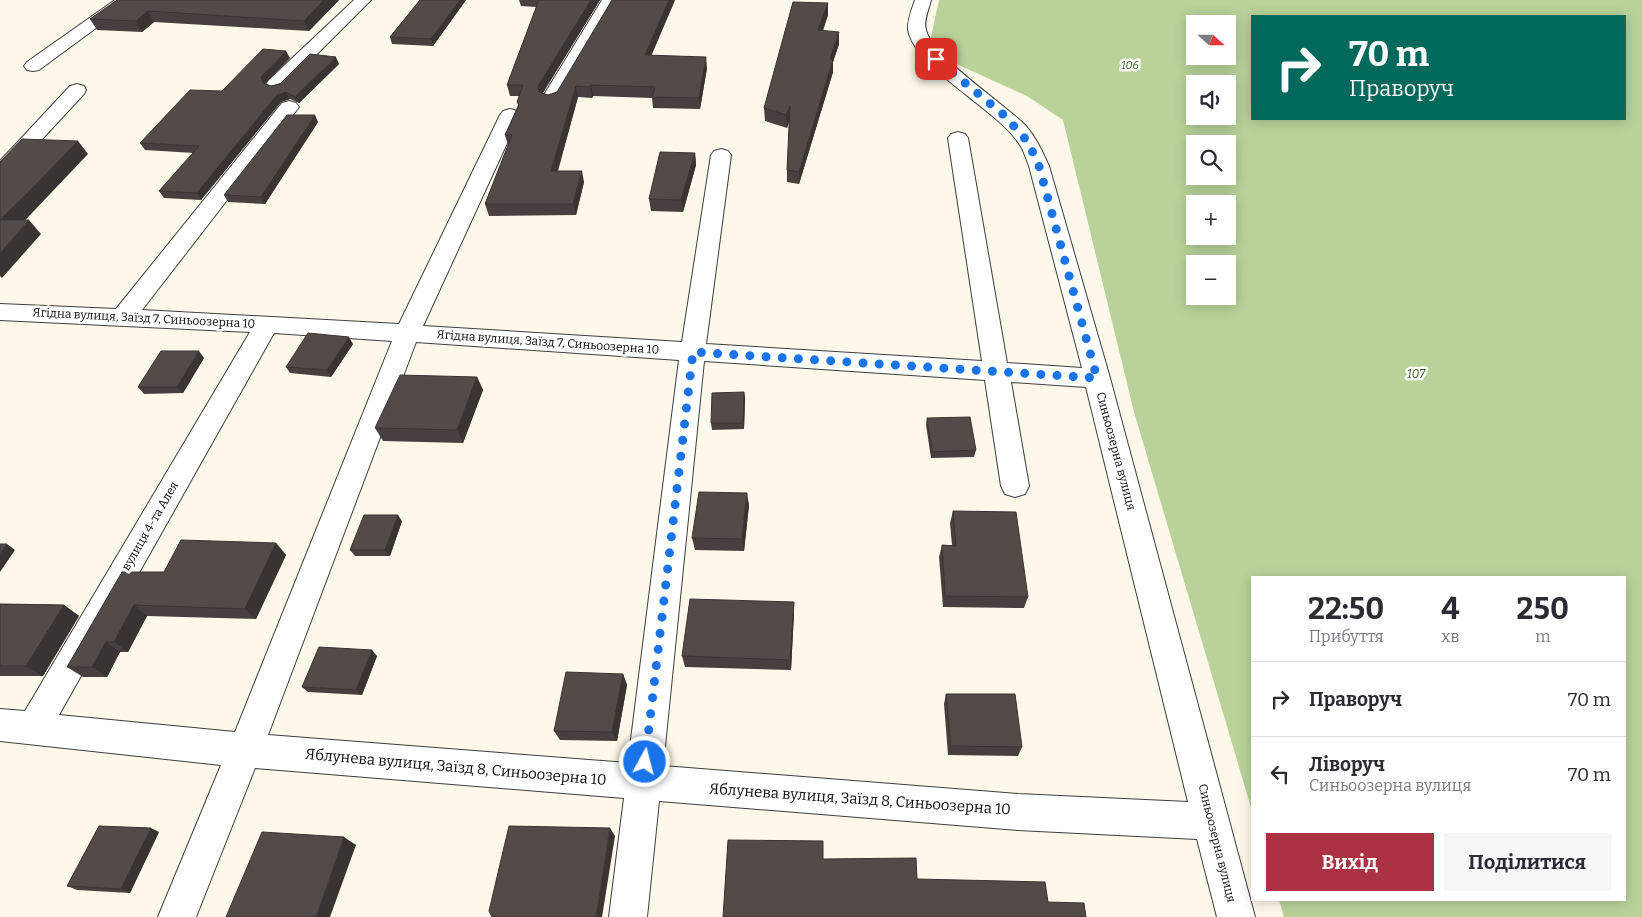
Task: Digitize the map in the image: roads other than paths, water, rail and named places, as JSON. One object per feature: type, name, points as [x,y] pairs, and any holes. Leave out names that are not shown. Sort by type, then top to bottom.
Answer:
[{"type":"street","points":[[33,66],[126,0]]},
{"type":"street","points":[[275,85],[363,0]]},
{"type":"street","points":[[551,98],[610,0]]},
{"type":"street","name":"Синьоозерна вулиця","points":[[923,0],[916,29],[921,43],[936,59],[1004,115],[1028,142],[1039,166],[1097,378],[1236,917]]},
{"type":"street","points":[[0,173],[77,90]]},
{"type":"street","points":[[124,316],[289,107]]},
{"type":"street","points":[[177,917],[245,750],[407,333],[510,115]]},
{"type":"street","points":[[958,138],[1015,486]]},
{"type":"street","points":[[628,917],[693,352],[722,155]]},
{"type":"street","name":"Ягідна вулиця, Заїзд 7, Синьоозерна 10","points":[[0,312],[124,316],[267,324],[1097,378]]},
{"type":"street","name":"вулиця 4-та Алея","points":[[16,727],[267,324]]},
{"type":"street","name":"Яблунева вулиця, Заїзд 8, Синьоозерна 10","points":[[16,727],[245,750],[643,782],[1124,819],[1212,821]]},
{"type":"park label","name":"106","points":[[1130,65]]},
{"type":"park label","name":"107","points":[[1416,374]]}]
